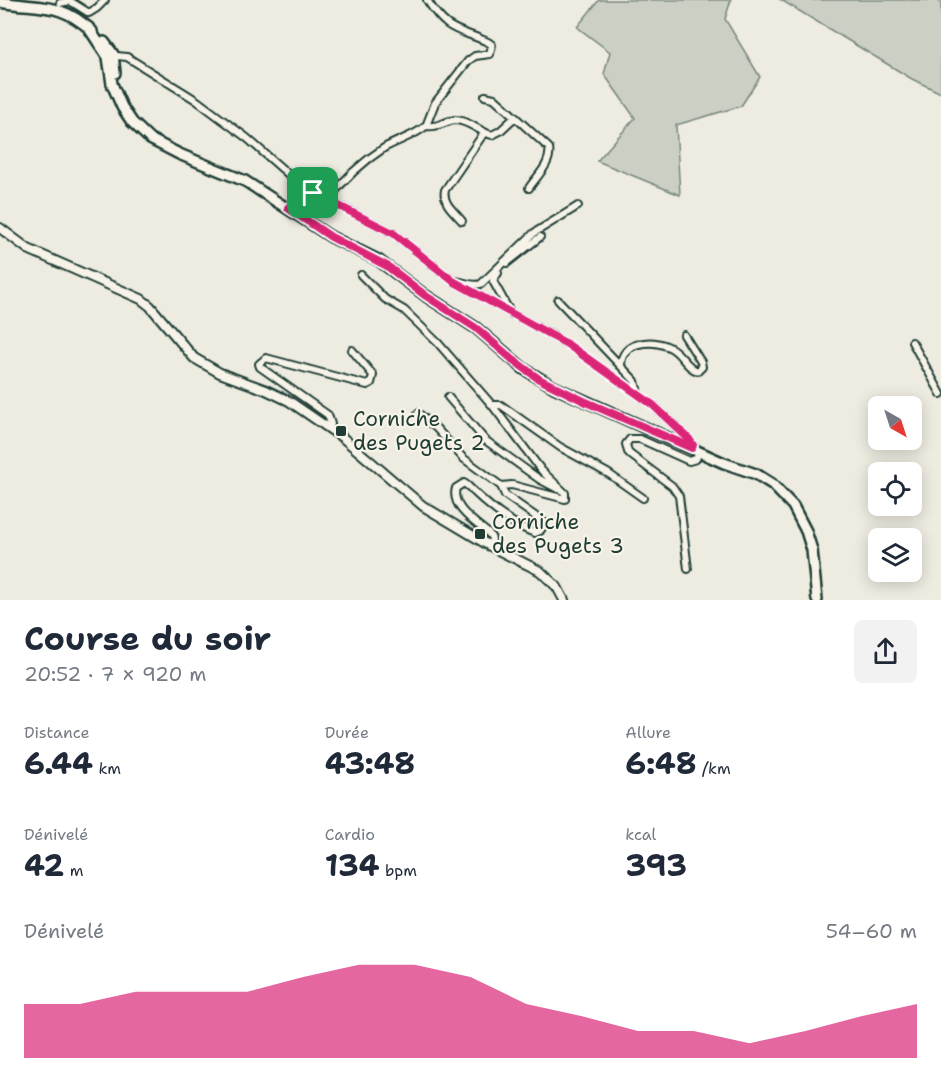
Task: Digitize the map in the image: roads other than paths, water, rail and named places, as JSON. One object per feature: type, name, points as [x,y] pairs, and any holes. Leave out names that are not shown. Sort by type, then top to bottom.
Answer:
[{"type":"main road","points":[[0,2],[59,4],[88,27],[112,50],[116,91],[126,114],[150,139],[179,154],[245,181],[331,237],[387,266],[426,296],[476,328],[539,379],[730,465],[756,474],[772,484],[788,500],[802,523],[809,541],[817,600]]},
{"type":"street","points":[[59,4],[70,1],[88,13],[98,8],[105,0]]},
{"type":"street","points":[[426,126],[435,103],[468,61],[475,56],[490,54],[492,50],[492,45],[488,42],[449,27],[427,0]]},
{"type":"street","points":[[112,60],[127,57],[196,100],[247,138],[296,182],[313,193],[393,233],[453,281],[567,344],[653,405],[689,439],[696,450],[696,459],[689,461],[640,439],[630,439],[626,444],[631,456],[672,486],[679,496],[688,569]]},
{"type":"street","points":[[485,96],[494,98],[549,148],[551,154],[548,161],[529,188]]},
{"type":"street","points":[[328,200],[336,189],[369,159],[426,126],[438,127],[454,120],[492,135],[515,117]]},
{"type":"street","points":[[462,220],[446,203],[443,196],[484,133]]},
{"type":"street","points":[[288,208],[313,193]]},
{"type":"street","points":[[453,281],[462,281],[475,286],[481,284],[534,233],[578,206]]},
{"type":"street","points":[[0,228],[28,249],[141,299],[150,306],[194,358],[220,373],[281,396],[370,459],[423,506],[490,546],[540,571],[557,587],[564,600]]},
{"type":"street","points":[[511,314],[493,281],[494,277],[540,237]]},
{"type":"street","points":[[361,275],[385,299],[414,320],[444,349],[492,405],[542,471],[562,490],[566,497],[565,499],[512,485],[501,486]]},
{"type":"street","points":[[558,300],[635,381],[638,393]]},
{"type":"street","points":[[621,366],[621,359],[628,350],[645,341],[668,346],[678,352],[693,369],[698,370],[702,367],[701,362],[684,334]]},
{"type":"street","points":[[912,342],[941,394]]},
{"type":"street","points":[[329,429],[332,424],[328,415],[260,368],[259,364],[266,358],[367,385],[371,384],[373,375],[352,350]]},
{"type":"street","points":[[448,397],[485,440],[539,479],[562,490]]},
{"type":"street","points":[[492,405],[501,405],[560,447],[609,474],[643,498]]},
{"type":"street","points":[[418,413],[430,422],[463,458],[501,486],[505,495],[545,523],[540,531],[535,533],[519,527],[494,510],[464,483],[460,484],[456,488],[455,499],[465,513],[490,535],[492,539],[490,546]]},
{"type":"place","name":"Corniche des Pugets 2","points":[[341,431]]},
{"type":"place","name":"Corniche des Pugets 3","points":[[480,534]]}]
